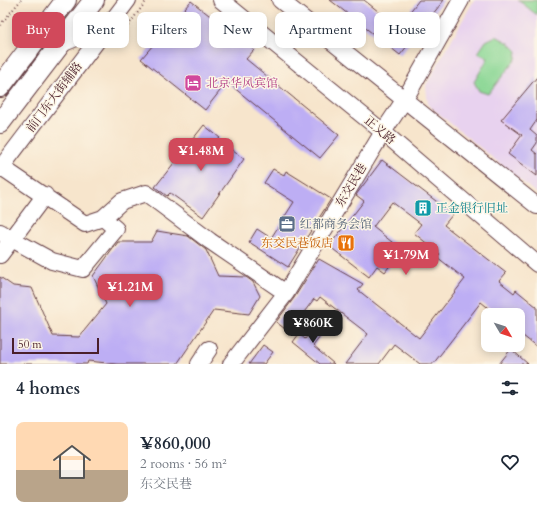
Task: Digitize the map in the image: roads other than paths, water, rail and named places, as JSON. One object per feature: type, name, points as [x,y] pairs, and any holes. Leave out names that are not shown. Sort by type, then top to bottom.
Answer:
[{"type":"main road","points":[[0,87],[66,0]]},
{"type":"main road","points":[[65,38],[94,0]]},
{"type":"main road","points":[[0,122],[58,48]]},
{"type":"street","name":"前门东大街辅路","points":[[118,12],[128,0]]},
{"type":"street","name":"正义路","points":[[221,0],[383,132],[537,264]]},
{"type":"street","points":[[280,0],[537,206]]},
{"type":"street","name":"东交民巷","points":[[231,364],[286,293],[383,132],[405,99],[461,0]]},
{"type":"street","name":"前门东大街辅路","points":[[1,167],[91,48]]},
{"type":"street","points":[[1,167],[45,195],[85,224],[103,218],[122,201],[146,193],[210,241],[286,293]]},
{"type":"street","points":[[0,256],[6,236],[45,195]]},
{"type":"street","points":[[6,236],[52,261],[83,270],[116,229],[103,218]]},
{"type":"street","points":[[199,364],[209,349]]},
{"type":"place","name":"北京华风宾馆","points":[[193,83]]},
{"type":"place","name":"正金银行旧址","points":[[423,208]]},
{"type":"place","name":"红都商务会馆","points":[[287,224]]},
{"type":"place","name":"东交民巷饭店","points":[[346,243]]}]
